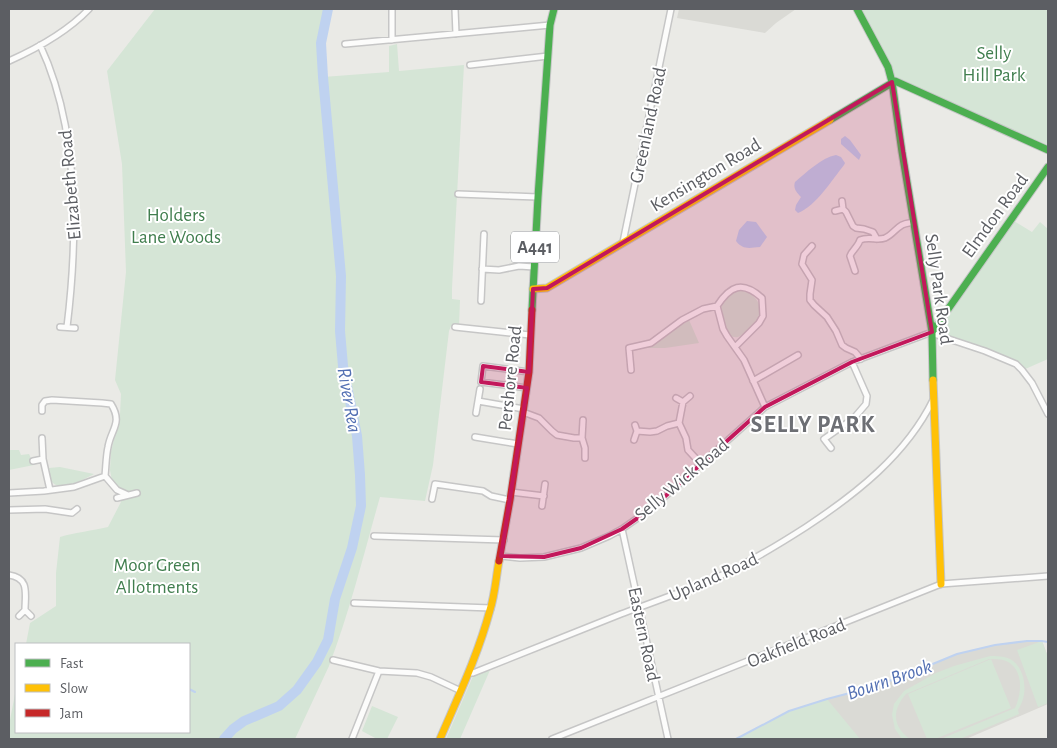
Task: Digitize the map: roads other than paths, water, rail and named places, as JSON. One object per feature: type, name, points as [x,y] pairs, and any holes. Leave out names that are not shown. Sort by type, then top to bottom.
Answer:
[{"type":"street","points":[[9,61],[66,29],[89,9]]},
{"type":"street","points":[[392,9],[392,40]]},
{"type":"street","points":[[455,9],[456,34]]},
{"type":"street","name":"Pershore Road","points":[[440,739],[462,691],[491,608],[511,496],[529,372],[538,197],[550,25],[554,9]]},
{"type":"street","name":"Greenland Road","points":[[623,242],[672,9]]},
{"type":"street","name":"Selly Park Road","points":[[857,9],[888,67],[892,82],[932,332],[941,584]]},
{"type":"street","points":[[345,44],[550,25]]},
{"type":"street","name":"Elizabeth Road","points":[[40,45],[59,100],[68,143],[74,249],[67,327]]},
{"type":"street","points":[[470,65],[548,56]]},
{"type":"street","points":[[892,82],[894,80],[1048,150]]},
{"type":"street","name":"Kensington Road","points":[[533,289],[547,288],[892,82]]},
{"type":"street","name":"Elmdon Road","points":[[932,332],[1048,167]]},
{"type":"street","points":[[458,194],[538,197]]},
{"type":"street","points":[[842,201],[843,209],[853,226],[874,232],[877,239]]},
{"type":"street","points":[[835,211],[843,209]]},
{"type":"street","points":[[855,271],[850,256],[857,248],[860,240],[864,238],[885,238],[902,225],[914,222]]},
{"type":"street","points":[[481,300],[484,234]]},
{"type":"street","points":[[812,246],[804,255],[802,264],[812,280],[810,300],[832,324],[842,345],[855,352],[861,359]]},
{"type":"street","points":[[482,269],[499,270],[519,266],[534,267]]},
{"type":"street","points":[[631,370],[629,348],[652,343],[682,320],[703,309],[716,306],[726,294],[736,288],[746,287],[754,290],[762,298],[763,316],[735,347]]},
{"type":"street","points":[[716,306],[723,329],[749,369],[752,380],[765,407]]},
{"type":"street","points":[[60,327],[75,328]]},
{"type":"street","points":[[455,327],[530,335]]},
{"type":"street","points":[[932,332],[1016,364],[1032,383],[1048,414]]},
{"type":"street","name":"Selly Wick Road","points":[[501,556],[520,558],[544,557],[581,548],[609,536],[652,508],[765,407],[852,362],[932,332]]},
{"type":"street","points":[[752,380],[798,355]]},
{"type":"street","points":[[831,448],[824,439],[854,418],[866,404],[867,396],[852,362]]},
{"type":"street","points":[[527,388],[481,382],[483,366],[529,372]]},
{"type":"street","points":[[476,413],[480,390]]},
{"type":"street","points":[[690,396],[683,402],[679,423],[686,438],[688,450],[701,464]]},
{"type":"street","points":[[676,398],[683,402]]},
{"type":"street","points":[[42,411],[42,405],[52,400],[111,404],[116,413],[116,418],[108,446],[105,476],[117,490],[128,495]]},
{"type":"street","name":"Upland Road","points":[[469,673],[720,576],[766,552],[826,514],[856,492],[894,457],[921,422],[933,400]]},
{"type":"street","points":[[478,402],[523,411],[539,418],[552,431],[558,434],[582,438]]},
{"type":"street","points":[[583,420],[582,438],[585,458]]},
{"type":"street","points":[[921,422],[934,420]]},
{"type":"street","points":[[634,440],[636,428],[650,432],[679,423]]},
{"type":"street","points":[[475,437],[518,444]]},
{"type":"street","points":[[42,438],[43,460],[50,490]]},
{"type":"street","points":[[33,461],[43,460]]},
{"type":"street","points":[[9,494],[74,487],[105,476]]},
{"type":"street","points":[[432,499],[435,484],[482,491],[491,496],[544,496]]},
{"type":"street","points":[[542,506],[545,484]]},
{"type":"street","points":[[117,498],[137,493]]},
{"type":"street","points":[[9,510],[72,512],[77,509]]},
{"type":"street","name":"Eastern Road","points":[[622,529],[668,739]]},
{"type":"street","points":[[374,536],[504,540]]},
{"type":"street","points":[[9,576],[19,578],[22,581],[25,610],[31,616]]},
{"type":"street","name":"Oakfield Road","points":[[552,739],[941,584],[1048,576]]},
{"type":"street","points":[[354,603],[491,608]]},
{"type":"street","points":[[19,616],[25,610]]},
{"type":"street","points":[[333,660],[379,671],[418,673],[462,691]]},
{"type":"street","points":[[352,739],[379,671]]},
{"type":"water","points":[[845,136],[861,155],[859,160],[841,144],[841,139]]},
{"type":"water","points":[[836,155],[841,157],[845,163],[844,165],[817,199],[805,210],[798,213],[795,210],[801,197],[795,190],[795,182],[820,162]]},
{"type":"water","points":[[747,221],[756,222],[767,237],[760,247],[744,247],[736,241],[739,230]]},
{"type":"waterway","name":"River Rea","points":[[224,739],[244,721],[279,706],[297,690],[317,662],[328,640],[335,599],[352,548],[361,506],[357,436],[343,366],[340,331],[341,276],[323,77],[321,43],[328,9]]},
{"type":"waterway","name":"Bourn Brook","points":[[736,739],[789,711],[901,677],[957,654],[995,645],[1027,641],[1048,642]]},
{"type":"waterway","points":[[190,690],[195,692]]},
{"type":"district","name":"SELLY PARK","points":[[813,424]]},
{"type":"park label","name":"Selly Hill Park","points":[[994,63]]},
{"type":"park label","name":"Holders Lane Woods","points":[[176,225]]},
{"type":"park label","name":"Moor Green Allotments","points":[[157,575]]}]
